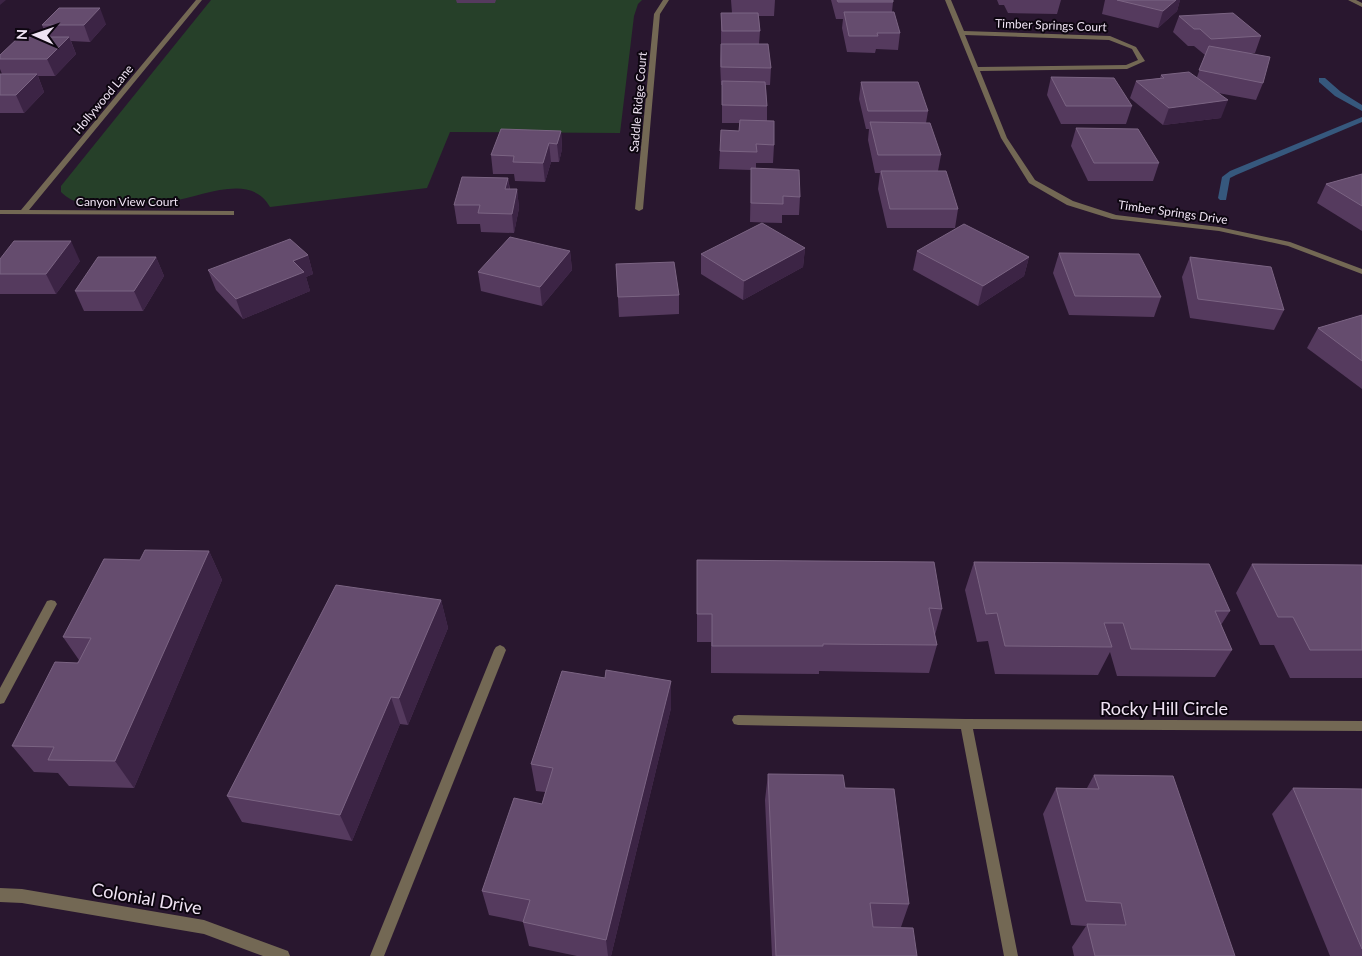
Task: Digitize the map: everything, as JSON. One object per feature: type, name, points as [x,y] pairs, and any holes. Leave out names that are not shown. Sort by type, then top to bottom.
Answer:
[{"type":"street","name":"Hollywood Lane","points":[[23,212],[199,0]]},
{"type":"street","name":"Saddle Ridge Court","points":[[639,209],[657,14],[666,0]]},
{"type":"street","name":"Timber Springs Drive","points":[[948,0],[1004,138],[1032,181],[1070,203],[1115,217],[1219,229],[1290,244],[1362,272]]},
{"type":"street","points":[[1351,0],[1362,6]]},
{"type":"street","name":"Timber Springs Court","points":[[962,33],[1110,38],[1134,48],[1142,61],[1127,67],[976,69]]},
{"type":"street","name":"Canyon View Court","points":[[0,212],[231,213]]},
{"type":"street","points":[[0,700],[51,604]]},
{"type":"street","points":[[377,956],[500,650]]},
{"type":"street","name":"Rocky Hill Circle","points":[[738,720],[966,724],[1362,726]]},
{"type":"street","points":[[966,724],[1011,956]]},
{"type":"street","name":"Colonial Drive","points":[[0,895],[22,896],[204,926],[283,956]]},
{"type":"green space","points":[[211,0],[642,0],[638,4],[634,16],[620,133],[450,132],[427,188],[270,207],[262,197],[251,191],[239,189],[225,189],[184,199],[151,203],[81,203],[66,196],[61,192],[61,186]]},
{"type":"building","points":[[837,0],[893,0],[893,2],[838,2]]},
{"type":"building","points":[[1117,0],[1176,0],[1163,11]]},
{"type":"building","points":[[59,8],[100,8],[84,25],[42,25]]},
{"type":"building","points":[[844,12],[894,12],[900,33],[877,33],[878,36],[849,36]]},
{"type":"building","points":[[721,13],[758,13],[760,31],[722,31]]},
{"type":"building","points":[[1233,13],[1261,36],[1211,39],[1200,29],[1194,29],[1179,16]]},
{"type":"building","points":[[19,37],[69,37],[47,59],[0,59],[0,55]]},
{"type":"building","points":[[721,44],[768,44],[771,68],[721,67]]},
{"type":"building","points":[[1209,46],[1270,57],[1263,83],[1199,70]]},
{"type":"building","points":[[1189,72],[1228,100],[1169,108],[1136,81],[1164,78],[1161,75]]},
{"type":"building","points":[[0,74],[37,74],[16,95],[0,95]]},
{"type":"building","points":[[1051,77],[1114,78],[1132,106],[1066,106]]},
{"type":"building","points":[[722,81],[765,82],[767,106],[722,105]]},
{"type":"building","points":[[861,82],[918,82],[928,111],[868,111]]},
{"type":"building","points":[[740,120],[774,121],[774,145],[756,144],[757,152],[720,151],[721,130],[739,131]]},
{"type":"building","points":[[870,122],[930,123],[941,155],[878,155]]},
{"type":"building","points":[[1076,128],[1138,129],[1159,163],[1094,163]]},
{"type":"building","points":[[501,129],[561,131],[557,144],[549,143],[543,163],[513,162],[514,156],[491,155]]},
{"type":"building","points":[[751,168],[799,170],[800,197],[783,196],[783,204],[751,203]]},
{"type":"building","points":[[881,171],[946,171],[958,209],[890,209]]},
{"type":"building","points":[[1362,174],[1362,206],[1326,184]]},
{"type":"building","points":[[462,177],[508,178],[505,189],[517,189],[512,214],[478,213],[480,205],[454,205]]},
{"type":"building","points":[[762,223],[805,248],[744,281],[701,254]]},
{"type":"building","points":[[964,224],[1029,257],[983,286],[917,251]]},
{"type":"building","points":[[510,237],[570,251],[540,287],[478,272]]},
{"type":"building","points":[[290,239],[308,255],[293,261],[304,272],[236,299],[208,270]]},
{"type":"building","points":[[14,241],[71,241],[46,274],[0,274],[0,259]]},
{"type":"building","points":[[1059,253],[1139,254],[1161,297],[1075,296]]},
{"type":"building","points":[[98,257],[156,257],[134,291],[75,291]]},
{"type":"building","points":[[1190,257],[1271,267],[1284,310],[1198,299]]},
{"type":"building","points":[[674,262],[679,295],[618,297],[616,264]]},
{"type":"building","points":[[1362,315],[1362,361],[1318,328]]},
{"type":"building","points":[[145,550],[209,551],[115,761],[48,760],[54,747],[12,746],[55,662],[78,663],[91,638],[63,637],[104,559],[140,560]]},
{"type":"building","points":[[697,560],[934,562],[942,609],[929,608],[937,645],[823,644],[823,646],[712,646],[712,614],[697,614]]},
{"type":"building","points":[[974,562],[1209,564],[1230,611],[1215,611],[1232,650],[1131,649],[1123,623],[1104,623],[1112,647],[1005,646],[997,613],[986,614]]},
{"type":"building","points":[[1252,564],[1362,565],[1362,650],[1310,650],[1293,617],[1278,617]]},
{"type":"building","points":[[336,585],[441,600],[399,698],[391,697],[340,815],[227,796]]},
{"type":"building","points":[[606,670],[671,681],[606,940],[523,922],[530,900],[482,891],[514,798],[542,804],[553,768],[531,764],[562,671],[605,678]]},
{"type":"building","points":[[768,774],[843,775],[845,788],[894,789],[909,904],[870,903],[873,927],[913,928],[917,956],[776,956]]},
{"type":"building","points":[[1094,775],[1173,776],[1235,956],[1095,956],[1087,924],[1126,925],[1121,903],[1086,901],[1056,788],[1099,789]]},
{"type":"building","points":[[1293,788],[1362,789],[1362,949]]},
{"type":"waterway","points":[[1322,80],[1338,94],[1362,109]]},
{"type":"waterway","points":[[1223,198],[1226,177],[1233,173],[1362,119]]}]
